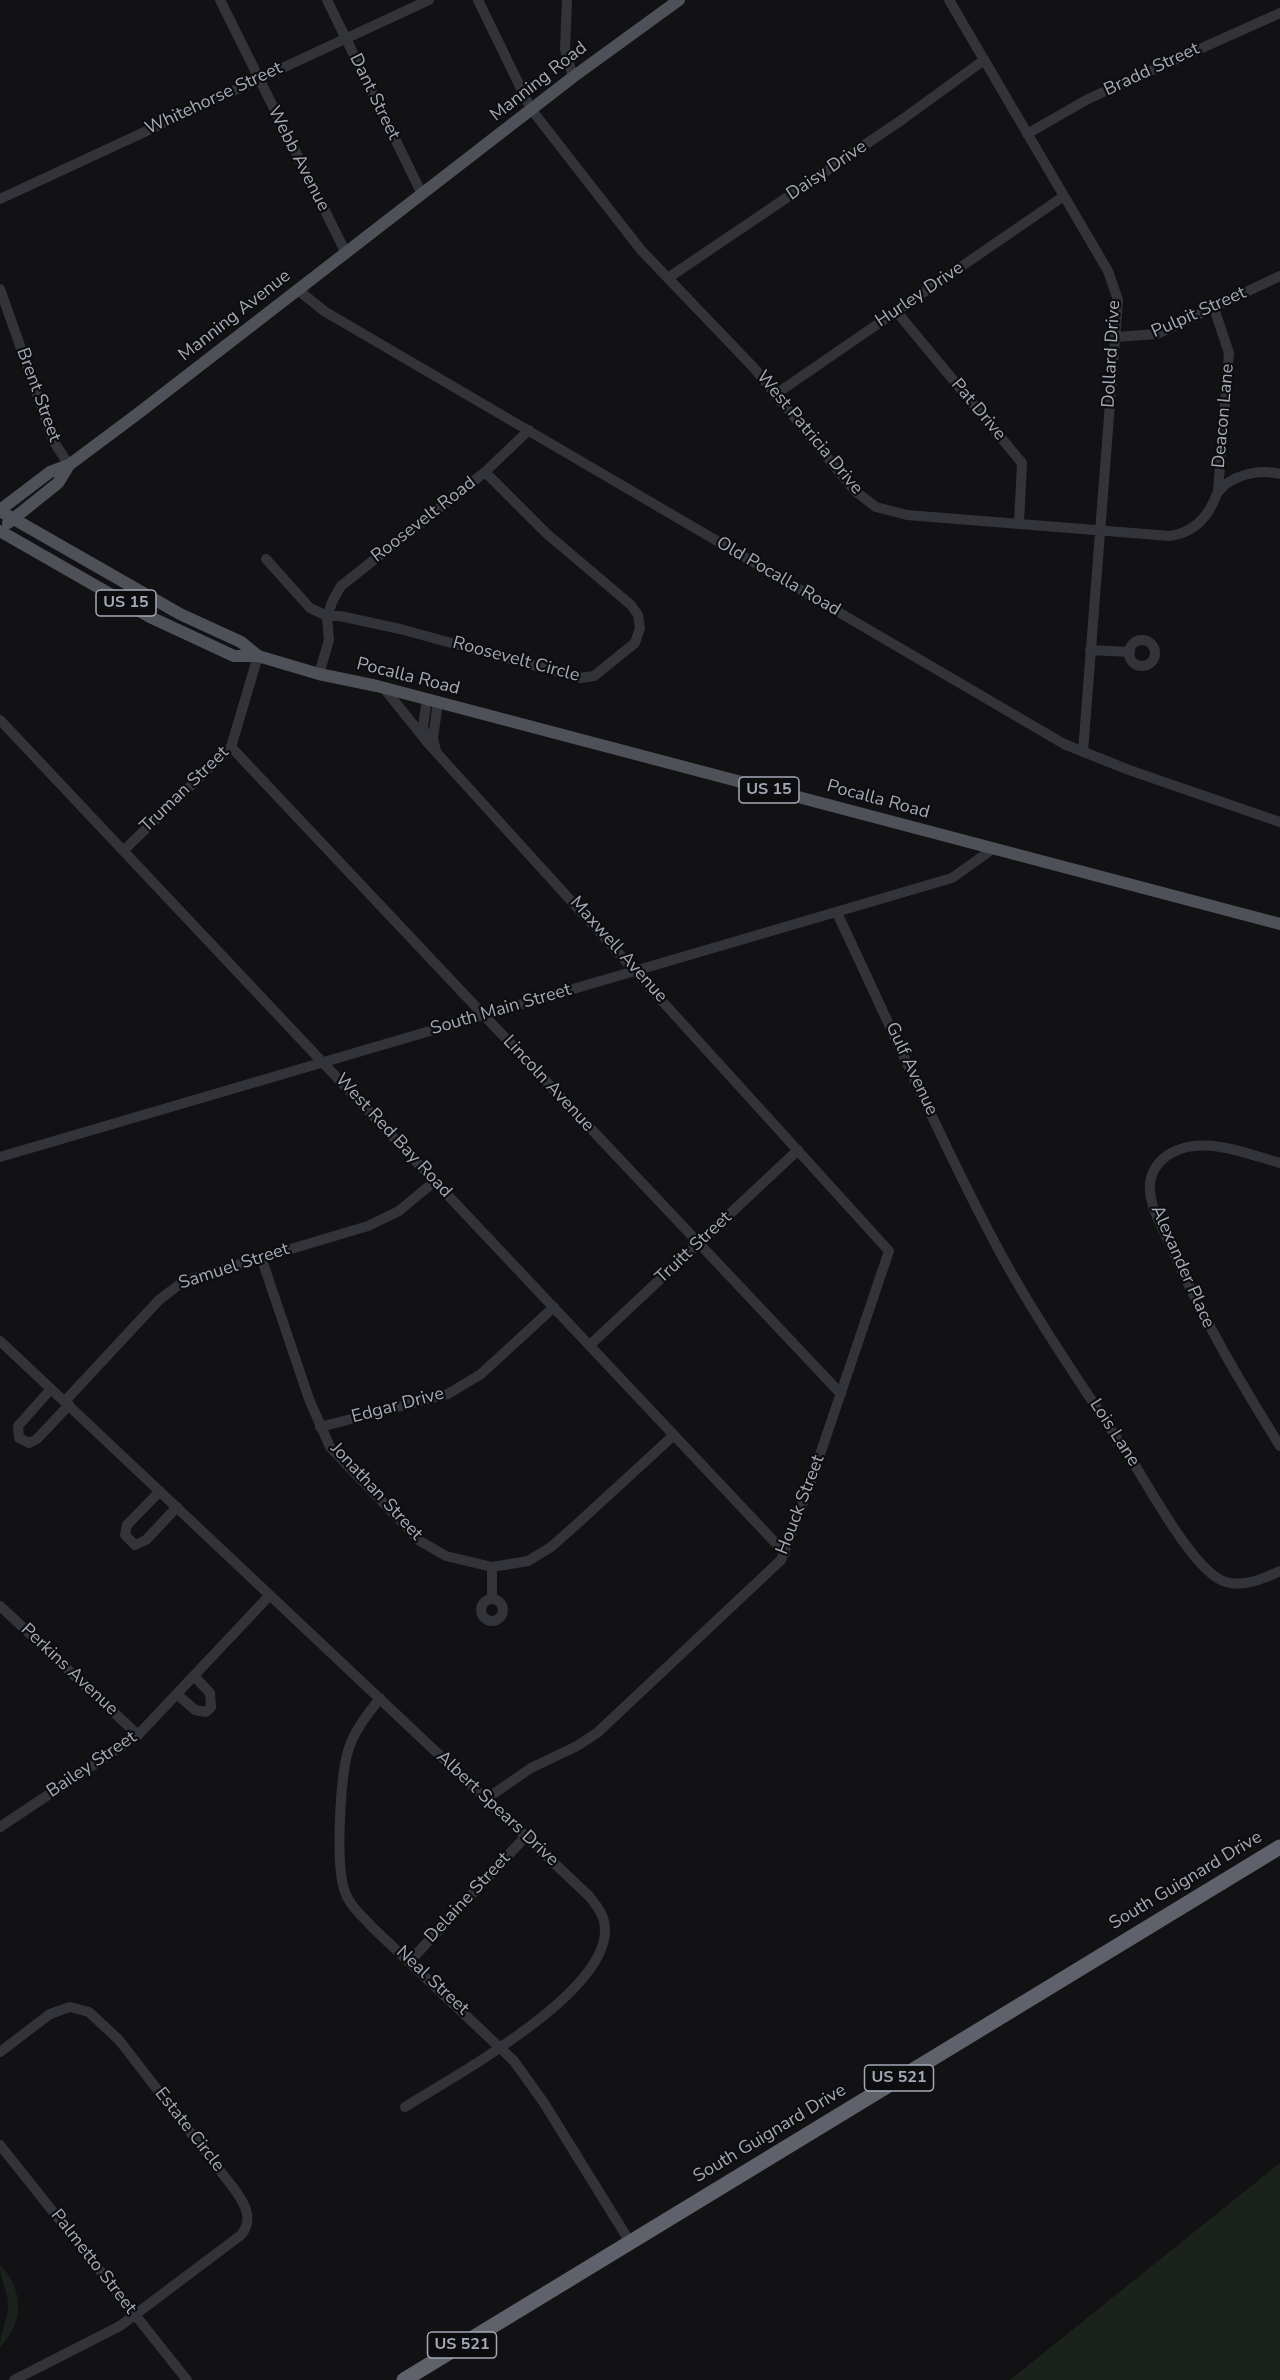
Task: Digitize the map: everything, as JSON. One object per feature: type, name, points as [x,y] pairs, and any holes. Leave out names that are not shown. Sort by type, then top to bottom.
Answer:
[{"type":"highway","name":"South Guignard Drive","points":[[404,2380],[1280,1847]]},
{"type":"main road","name":"Manning Road","points":[[422,194],[573,77],[679,0]]},
{"type":"main road","name":"Manning Avenue","points":[[0,510],[50,472],[69,465],[422,194]]},
{"type":"main road","name":"Manning Avenue","points":[[0,530],[58,483],[69,465]]},
{"type":"main road","name":"US 15","points":[[0,510],[14,519]]},
{"type":"main road","name":"Pocalla Road","points":[[14,519],[180,614],[241,642],[258,656]]},
{"type":"main road","name":"Pocalla Road","points":[[0,530],[174,629],[234,656],[258,656],[319,674],[382,687],[1280,924]]},
{"type":"street","name":"Webb Avenue","points":[[220,0],[257,79],[346,253]]},
{"type":"street","name":"Dant Street","points":[[327,0],[422,194]]},
{"type":"street","name":"Whitehorse Street","points":[[0,199],[429,0]]},
{"type":"street","name":"West Patricia Drive","points":[[478,0],[531,110],[604,204],[668,278],[721,330],[855,491],[876,507],[906,515],[1019,522],[1170,536],[1181,534],[1199,524],[1218,491],[1239,476],[1250,473],[1280,474]]},
{"type":"street","points":[[567,0],[565,49],[573,77]]},
{"type":"street","name":"Dollard Drive","points":[[949,0],[1113,283],[1118,308],[1083,752]]},
{"type":"street","name":"Bradd Street","points":[[1027,134],[1088,99],[1280,13]]},
{"type":"street","name":"Daisy Drive","points":[[668,278],[885,132],[984,60]]},
{"type":"street","name":"Hurley Drive","points":[[776,394],[1064,196]]},
{"type":"street","name":"Pulpit Street","points":[[1116,337],[1157,334],[1280,276]]},
{"type":"street","name":"Brent Street","points":[[0,289],[54,442],[69,465]]},
{"type":"street","name":"Old Pocalla Road","points":[[298,290],[324,311],[745,559],[1083,752],[1280,822]]},
{"type":"street","name":"Deacon Lane","points":[[1214,308],[1229,353],[1218,491]]},
{"type":"street","name":"Pat Drive","points":[[896,311],[1022,463],[1019,522]]},
{"type":"street","name":"Roosevelt Road","points":[[327,616],[337,592],[347,581],[485,472],[529,430]]},
{"type":"street","name":"Roosevelt Circle","points":[[327,616],[340,616],[400,629],[580,678],[594,676],[626,652],[635,643],[640,628],[636,610],[577,562],[485,472]]},
{"type":"street","points":[[266,559],[310,608],[327,616],[329,640],[319,674]]},
{"type":"street","points":[[1090,650],[1130,652]]},
{"type":"street","name":"Truman Street","points":[[124,850],[231,747],[258,656]]},
{"type":"street","name":"Maxwell Avenue","points":[[382,687],[426,741],[798,1150]]},
{"type":"street","points":[[426,741],[423,726],[433,701]]},
{"type":"street","points":[[433,701],[433,738],[436,751]]},
{"type":"street","name":"West Red Bay Road","points":[[1,722],[785,1553]]},
{"type":"street","name":"Lincoln Avenue","points":[[231,747],[841,1394]]},
{"type":"street","name":"South Main Street","points":[[0,1156],[952,878],[978,862],[994,848]]},
{"type":"street","name":"Gulf Avenue","points":[[837,912],[985,1226]]},
{"type":"street","name":"Alexander Place","points":[[1280,1163],[1237,1152],[1192,1146],[1179,1149],[1164,1158],[1155,1169],[1150,1185],[1154,1209],[1198,1307],[1280,1446]]},
{"type":"street","name":"Truitt Street","points":[[590,1345],[798,1150]]},
{"type":"street","name":"Houck Street","points":[[486,1799],[531,1768],[578,1746],[597,1733],[785,1553],[889,1251],[798,1150]]},
{"type":"street","name":"Samuel Street","points":[[67,1403],[172,1288],[184,1281],[368,1226],[390,1217],[435,1181]]},
{"type":"street","name":"Lois Lane","points":[[985,1226],[1064,1358],[1164,1511],[1209,1570],[1218,1578],[1236,1584],[1262,1579],[1280,1571]]},
{"type":"street","name":"Jonathan Street","points":[[261,1257],[320,1426],[336,1454],[420,1541],[456,1560],[492,1567],[528,1561],[551,1547],[674,1436]]},
{"type":"street","name":"Edgar Drive","points":[[320,1426],[448,1394],[481,1374],[554,1308]]},
{"type":"street","name":"Albert Spears Drive","points":[[0,1341],[526,1836],[589,1896],[601,1912],[605,1931],[599,1952],[576,1986],[537,2022],[405,2107]]},
{"type":"street","points":[[51,1389],[18,1426],[19,1438],[29,1443],[37,1439],[67,1403]]},
{"type":"street","points":[[160,1491],[127,1525],[125,1535],[131,1544],[146,1540],[177,1507]]},
{"type":"street","points":[[492,1567],[492,1598]]},
{"type":"street","name":"Bailey Street","points":[[0,1827],[138,1735],[270,1595]]},
{"type":"street","name":"Perkins Avenue","points":[[0,1606],[138,1735]]},
{"type":"street","points":[[178,1695],[200,1712],[206,1712],[211,1707],[210,1693],[195,1677]]},
{"type":"street","name":"Neal Street","points":[[380,1698],[357,1730],[347,1755],[339,1870],[345,1893],[357,1911],[514,2061],[544,2103],[630,2242]]},
{"type":"street","name":"Delaine Street","points":[[410,1961],[526,1836]]},
{"type":"street","name":"Estate Circle","points":[[0,2052],[50,2014],[70,2007],[89,2012],[119,2040],[244,2202],[247,2209],[247,2224],[241,2235],[135,2315],[120,2326],[14,2380]]},
{"type":"street","name":"Palmetto Street","points":[[0,2145],[187,2380]]},
{"type":"shaded area","points":[[1280,2163],[1280,2380],[1010,2380]]},
{"type":"shaded area","points":[[0,2265],[14,2285],[18,2306],[14,2327],[0,2347],[8,2306]]}]
